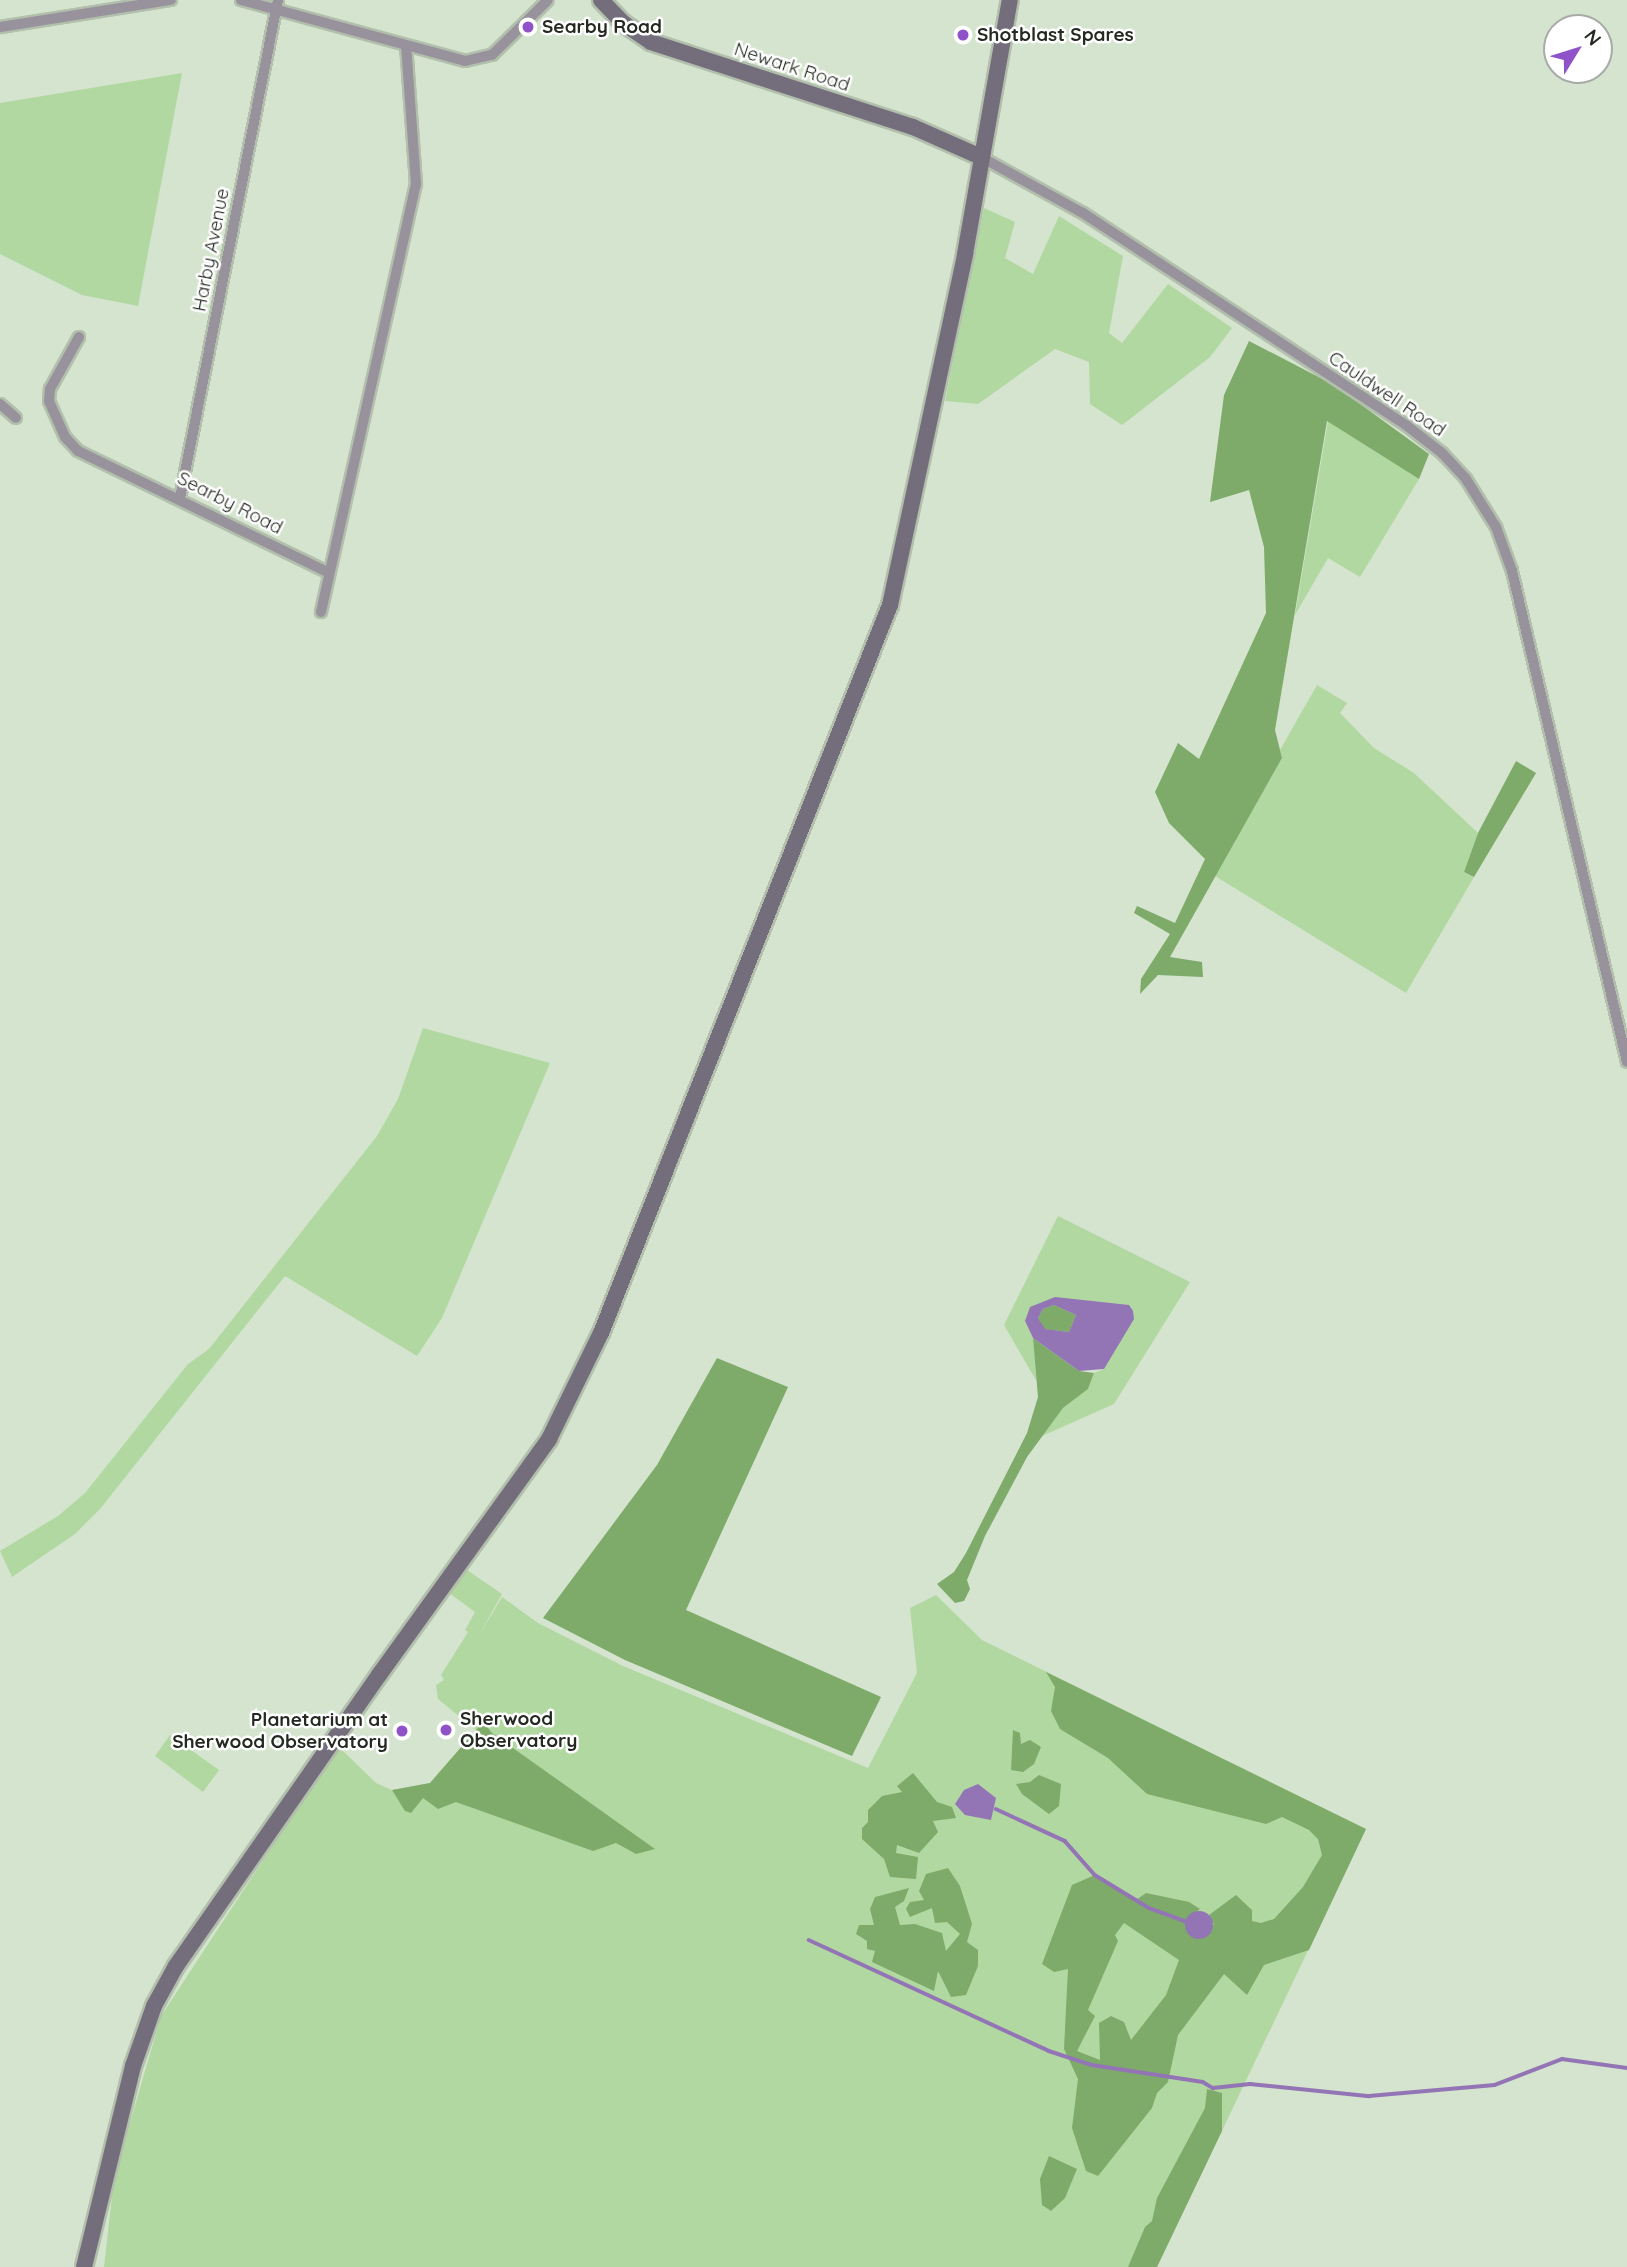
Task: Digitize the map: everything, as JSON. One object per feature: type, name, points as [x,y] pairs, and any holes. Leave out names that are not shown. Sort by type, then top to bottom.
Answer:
[{"type":"main road","name":"Newark Road","points":[[601,0],[623,23],[652,42],[914,127],[981,157]]},
{"type":"main road","points":[[84,2267],[133,2066],[154,2006],[176,1966],[359,1703],[549,1439],[601,1333],[890,604],[965,254],[1010,0]]},
{"type":"street","points":[[0,27],[172,0]]},
{"type":"street","points":[[241,0],[277,5],[406,46],[465,61],[492,55],[548,0]]},
{"type":"street","name":"Harby Avenue","points":[[180,498],[277,5]]},
{"type":"street","points":[[321,612],[416,184],[406,46]]},
{"type":"street","name":"Cauldwell Road","points":[[981,157],[1083,214],[1406,425],[1442,453],[1466,479],[1496,527],[1511,571],[1627,1062]]},
{"type":"street","name":"Searby Road","points":[[79,337],[50,389],[51,410],[65,437],[78,450],[329,573]]},
{"type":"street","points":[[0,404],[16,418]]},
{"type":"green space","points":[[182,73],[138,306],[82,295],[0,254],[0,103]]},
{"type":"green space","points":[[984,208],[1015,222],[1005,258],[1033,274],[1059,216],[1123,256],[1109,333],[1122,343],[1168,284],[1232,328],[1210,357],[1122,425],[1090,404],[1089,362],[1055,349],[978,404],[945,401]]},
{"type":"green space","points":[[1249,341],[1334,385],[1429,454],[1419,479],[1327,421],[1275,730],[1282,758],[1170,957],[1202,962],[1203,977],[1158,975],[1140,994],[1141,979],[1170,934],[1134,913],[1137,906],[1175,923],[1205,859],[1169,823],[1155,792],[1178,743],[1199,759],[1266,613],[1264,547],[1249,490],[1210,502],[1224,395]]},
{"type":"green space","points":[[1328,421],[1419,479],[1360,577],[1328,558],[1295,615]]},
{"type":"green space","points":[[1317,685],[1347,703],[1340,713],[1374,748],[1414,773],[1478,833],[1464,872],[1474,877],[1406,993],[1215,876],[1282,758],[1280,750]]},
{"type":"green space","points":[[1516,761],[1536,773],[1474,877],[1464,872],[1478,833]]},
{"type":"green space","points":[[423,1028],[550,1063],[442,1318],[417,1356],[285,1276],[100,1509],[75,1534],[12,1577],[0,1551],[58,1516],[85,1493],[188,1364],[209,1349],[377,1136],[398,1099]]},
{"type":"green space","points":[[1058,1216],[1190,1282],[1114,1404],[1042,1436],[1063,1408],[1088,1389],[1094,1373],[1104,1369],[1025,1321],[1033,1338],[1037,1382],[1004,1325]]},
{"type":"green space","points":[[1054,1305],[1076,1315],[1069,1332],[1044,1329],[1038,1318],[1043,1309]]},
{"type":"green space","points":[[1033,1338],[1079,1371],[1094,1373],[1088,1389],[1063,1408],[1027,1457],[985,1536],[967,1580],[970,1589],[964,1601],[955,1603],[937,1584],[954,1572],[966,1553],[1027,1433],[1038,1397]]},
{"type":"green space","points":[[717,1358],[788,1387],[686,1610],[881,1697],[852,1756],[625,1660],[543,1618],[657,1465]]},
{"type":"green space","points":[[467,1570],[502,1594],[477,1639],[502,1597],[538,1623],[623,1666],[868,1768],[917,1673],[910,1608],[936,1595],[982,1640],[1366,1829],[1157,2267],[104,2267],[114,2178],[161,2016],[338,1746],[376,1783],[392,1790],[430,1783],[476,1730],[438,1699],[436,1685],[444,1680],[441,1675],[468,1632],[465,1630],[475,1612],[449,1593]]},
{"type":"green space","points":[[1046,1672],[1366,1829],[1309,1950],[1264,1965],[1247,1995],[1224,1974],[1178,2035],[1168,2082],[1157,2093],[1152,2108],[1098,2176],[1086,2171],[1072,2128],[1078,2079],[1064,2049],[1068,1969],[1054,1972],[1042,1964],[1072,1885],[1095,1875],[1136,1900],[1146,1893],[1189,1902],[1200,1909],[1187,1919],[1214,1925],[1209,1915],[1236,1895],[1252,1910],[1252,1921],[1261,1923],[1274,1919],[1303,1887],[1322,1855],[1318,1839],[1309,1830],[1282,1817],[1266,1824],[1147,1794],[1108,1758],[1060,1729],[1051,1711],[1055,1687]],"holes":[[[1124,1923],[1179,1960],[1166,1995],[1131,2040],[1124,2022],[1111,2016],[1099,2023],[1100,2060],[1077,2051],[1095,2016],[1088,2010],[1118,1941],[1115,1935]]]},
{"type":"green space","points":[[483,1722],[492,1733],[655,1849],[636,1854],[616,1843],[593,1851],[456,1802],[438,1809],[423,1798],[411,1813],[405,1811],[392,1790],[430,1783]]},
{"type":"green space","points":[[1013,1730],[1020,1733],[1021,1744],[1030,1740],[1041,1747],[1034,1764],[1023,1772],[1011,1770]]},
{"type":"green space","points":[[170,1735],[219,1770],[203,1792],[155,1756]]},
{"type":"green space","points":[[913,1773],[937,1802],[952,1807],[956,1818],[933,1821],[938,1832],[919,1853],[897,1845],[896,1853],[918,1857],[916,1879],[890,1877],[884,1859],[862,1839],[862,1828],[868,1822],[868,1810],[882,1796],[902,1792],[897,1786]]},
{"type":"green space","points":[[1039,1775],[1061,1784],[1059,1806],[1049,1814],[1022,1794],[1016,1784],[1030,1782]]},
{"type":"green space","points":[[948,1868],[960,1886],[972,1924],[967,1942],[978,1950],[978,1966],[966,1995],[951,1997],[938,1971],[934,1991],[872,1962],[875,1951],[867,1949],[867,1941],[856,1934],[859,1925],[874,1925],[870,1909],[875,1897],[909,1888],[904,1901],[895,1907],[900,1925],[915,1924],[942,1933],[946,1951],[960,1934],[947,1922],[935,1923],[932,1908],[910,1917],[906,1909],[910,1902],[924,1900],[919,1891],[926,1874]]},
{"type":"green space","points":[[1207,2089],[1222,2093],[1222,2131],[1157,2267],[1128,2267],[1145,2227],[1152,2221],[1157,2198],[1205,2108]]},
{"type":"green space","points":[[1049,2156],[1077,2169],[1065,2198],[1051,2211],[1042,2205],[1040,2179]]},
{"type":"shaded area","points":[[1055,1297],[1129,1305],[1134,1319],[1104,1369],[1079,1371],[1033,1338],[1025,1321],[1030,1307]],"holes":[[[1054,1305],[1076,1315],[1069,1332],[1045,1329],[1038,1318],[1043,1309]]]},
{"type":"shaded area","points":[[978,1784],[996,1798],[991,1820],[965,1815],[955,1804],[964,1790]]},
{"type":"shaded area","points":[[1199,1911],[1209,1915],[1213,1925],[1209,1935],[1199,1939],[1189,1935],[1185,1925],[1189,1915]]},
{"type":"waterway","points":[[996,1809],[1065,1841],[1095,1875],[1149,1908],[1187,1922]]},
{"type":"waterway","points":[[809,1940],[1049,2051],[1092,2065],[1203,2082],[1213,2088],[1250,2084],[1369,2096],[1495,2085],[1562,2059],[1627,2068]]},
{"type":"place","name":"Searby Road","points":[[528,27]]},
{"type":"place","name":"Shotblast Spares","points":[[963,35]]},
{"type":"place","name":"Sherwood Observatory","points":[[446,1730]]},
{"type":"place","name":"Planetarium at Sherwood Observatory","points":[[402,1731]]}]
